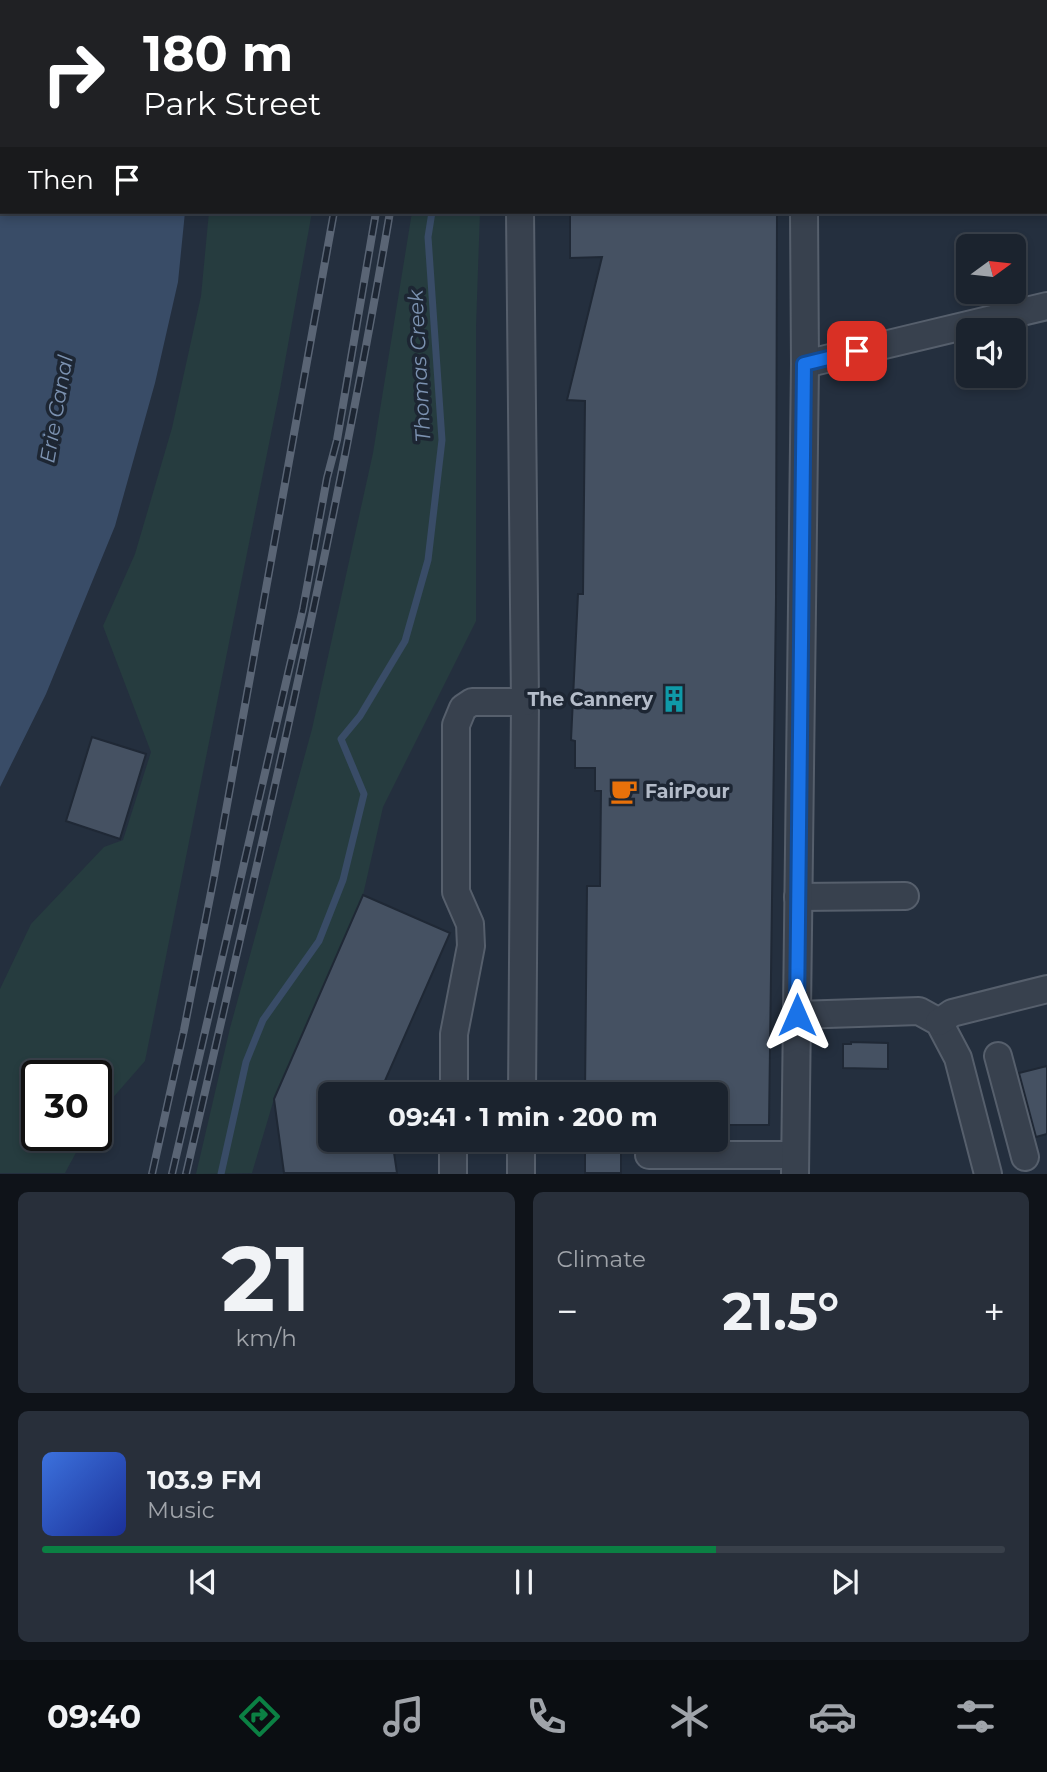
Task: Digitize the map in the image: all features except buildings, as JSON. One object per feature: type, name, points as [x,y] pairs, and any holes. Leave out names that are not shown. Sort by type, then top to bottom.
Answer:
[{"type":"street","points":[[520,214],[525,702],[522,1082]]},
{"type":"street","points":[[649,1155],[795,1164],[804,214]]},
{"type":"street","points":[[804,364],[1047,306]]},
{"type":"street","points":[[454,1082],[454,1034],[471,946],[470,924],[456,892],[456,726],[463,708],[471,702],[525,702]]},
{"type":"street","points":[[798,897],[905,896]]},
{"type":"street","points":[[939,1022],[952,1013],[1047,989]]},
{"type":"street","points":[[797,1015],[919,1011],[939,1022],[957,1058],[988,1174]]},
{"type":"street","points":[[998,1056],[1034,1160]]},
{"type":"street","points":[[453,1152],[453,1174]]},
{"type":"street","points":[[521,1152],[521,1174]]},
{"type":"green space","points":[[209,214],[312,214],[280,389],[145,1061],[112,1099],[112,1060],[21,1060],[21,1151],[77,1151],[65,1173],[0,1173],[0,989],[31,924],[104,847],[123,840],[151,752],[103,626],[135,554],[172,428],[201,296]]},
{"type":"green space","points":[[412,214],[480,214],[476,327],[476,621],[383,807],[363,895],[274,1099],[252,1173],[196,1174],[230,1028],[312,729],[373,453]]},
{"type":"water","name":"Erie Canal","points":[[0,214],[185,214],[178,282],[155,383],[115,526],[46,694],[0,787]]},
{"type":"waterway","name":"Thomas Creek","points":[[221,1174],[246,1062],[263,1020],[319,941],[343,880],[364,794],[341,739],[360,716],[405,641],[428,560],[442,440],[428,237],[432,214]]},
{"type":"railway","points":[[152,1174],[214,877],[334,214]]},
{"type":"railway","points":[[172,1174],[303,609],[327,478],[337,440],[376,214]]},
{"type":"railway","points":[[186,1174],[321,574],[390,214]]},
{"type":"place","name":"The Cannery","points":[[674,699]]},
{"type":"place","name":"FairPour","points":[[624,791]]},
{"type":"route","points":[[797,1015],[804,364],[857,351]]}]
